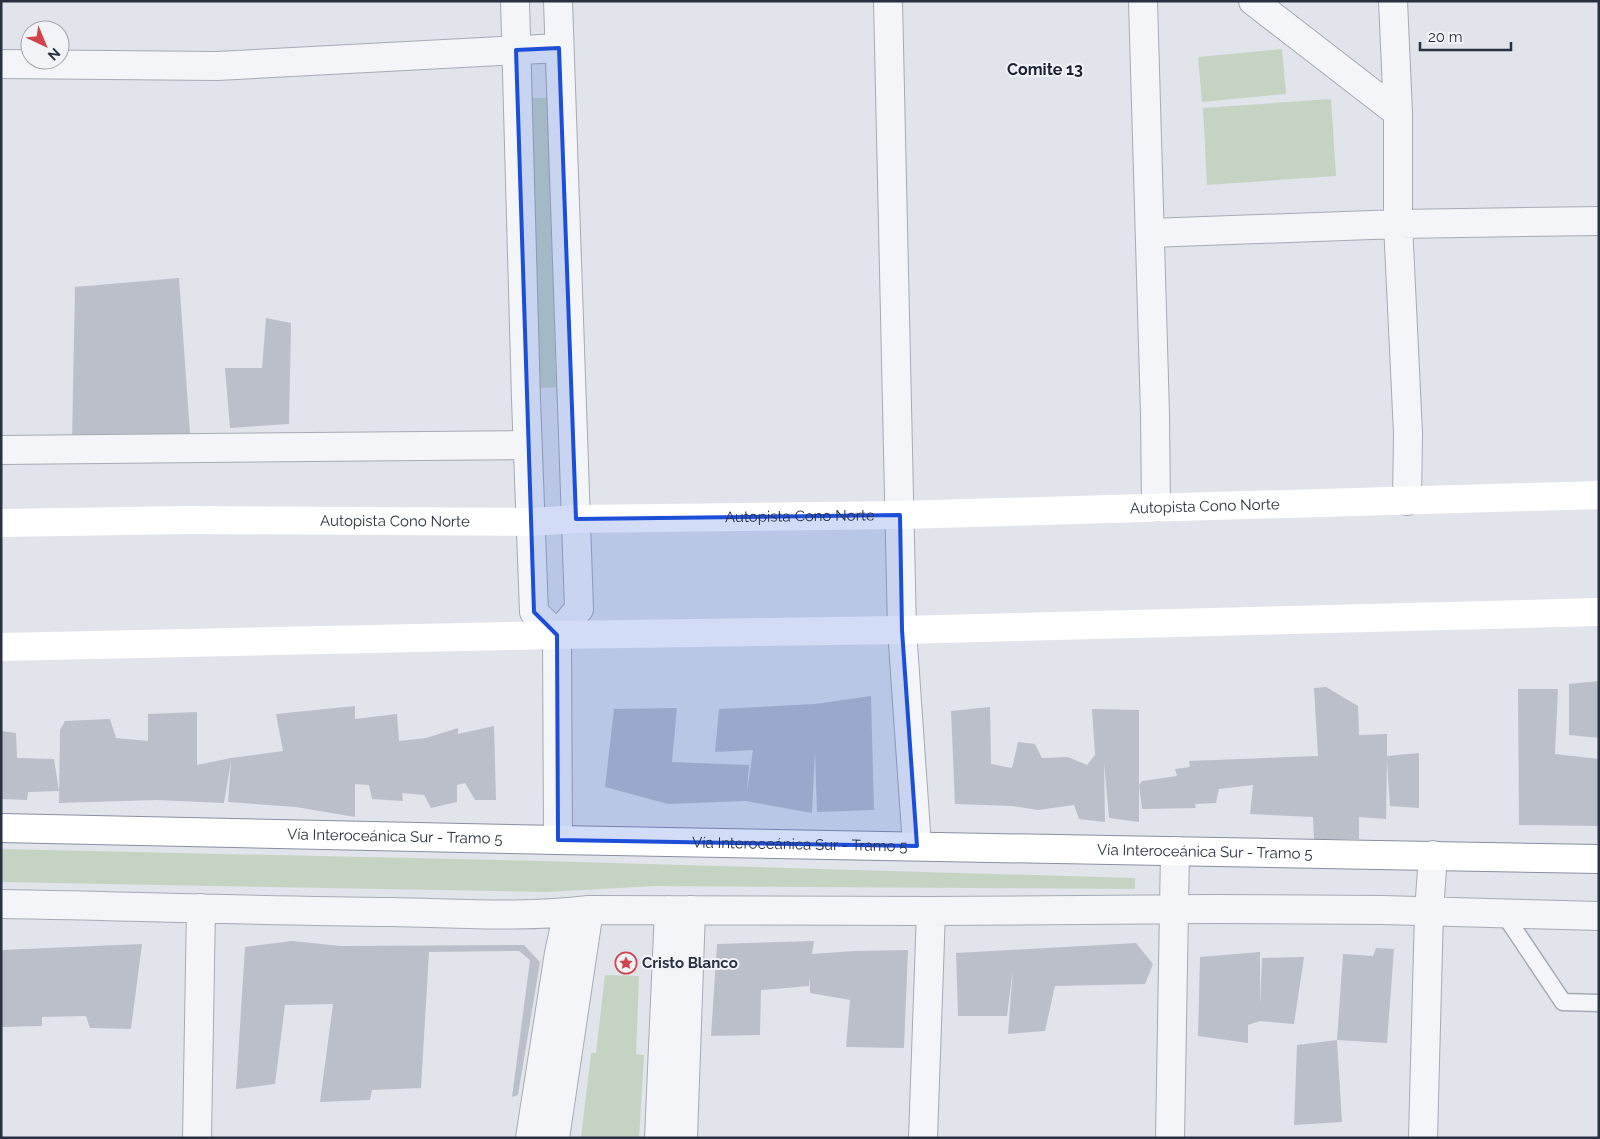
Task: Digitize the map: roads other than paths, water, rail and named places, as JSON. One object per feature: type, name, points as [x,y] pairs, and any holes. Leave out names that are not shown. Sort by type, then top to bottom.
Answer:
[{"type":"main road","name":"Autopista Cono Norte","points":[[1,523],[190,520],[532,522],[576,519],[900,515],[1599,495]]},
{"type":"main road","points":[[1,647],[557,635],[902,630],[1599,612]]},
{"type":"main road","name":"Vía Interoceánica Sur - Tramo 5","points":[[1,828],[1599,859]]},
{"type":"street","points":[[515,1],[527,445],[532,522],[534,612],[557,635]]},
{"type":"street","points":[[558,1],[579,609],[557,635],[558,840]]},
{"type":"street","points":[[888,1],[902,630],[917,846]]},
{"type":"street","points":[[1143,1],[1156,507]]},
{"type":"street","points":[[1253,1],[1398,113]]},
{"type":"street","points":[[1393,1],[1398,113],[1398,224],[1408,433],[1407,501]]},
{"type":"street","points":[[1,64],[217,66],[559,48]]},
{"type":"street","points":[[1150,233],[1398,224],[1599,221]]},
{"type":"street","points":[[1,450],[527,445]]},
{"type":"street","points":[[1170,1138],[1175,851]]},
{"type":"street","points":[[1423,1138],[1429,912],[1433,855]]},
{"type":"street","points":[[1,904],[505,914],[680,910],[931,911],[1173,909],[1599,916]]},
{"type":"street","points":[[197,1138],[201,908]]},
{"type":"street","points":[[659,1138],[680,910]]},
{"type":"street","points":[[680,910],[683,1138]]},
{"type":"street","points":[[530,1138],[559,953],[578,911]]},
{"type":"street","points":[[555,1138],[578,911]]},
{"type":"street","points":[[923,1138],[931,911]]},
{"type":"lane","points":[[1504,914],[1563,1002],[1599,1003]]},
{"type":"place","name":"Cristo Blanco","points":[[626,963]]},
{"type":"district","name":"Comite 13","points":[[1045,69]]}]
